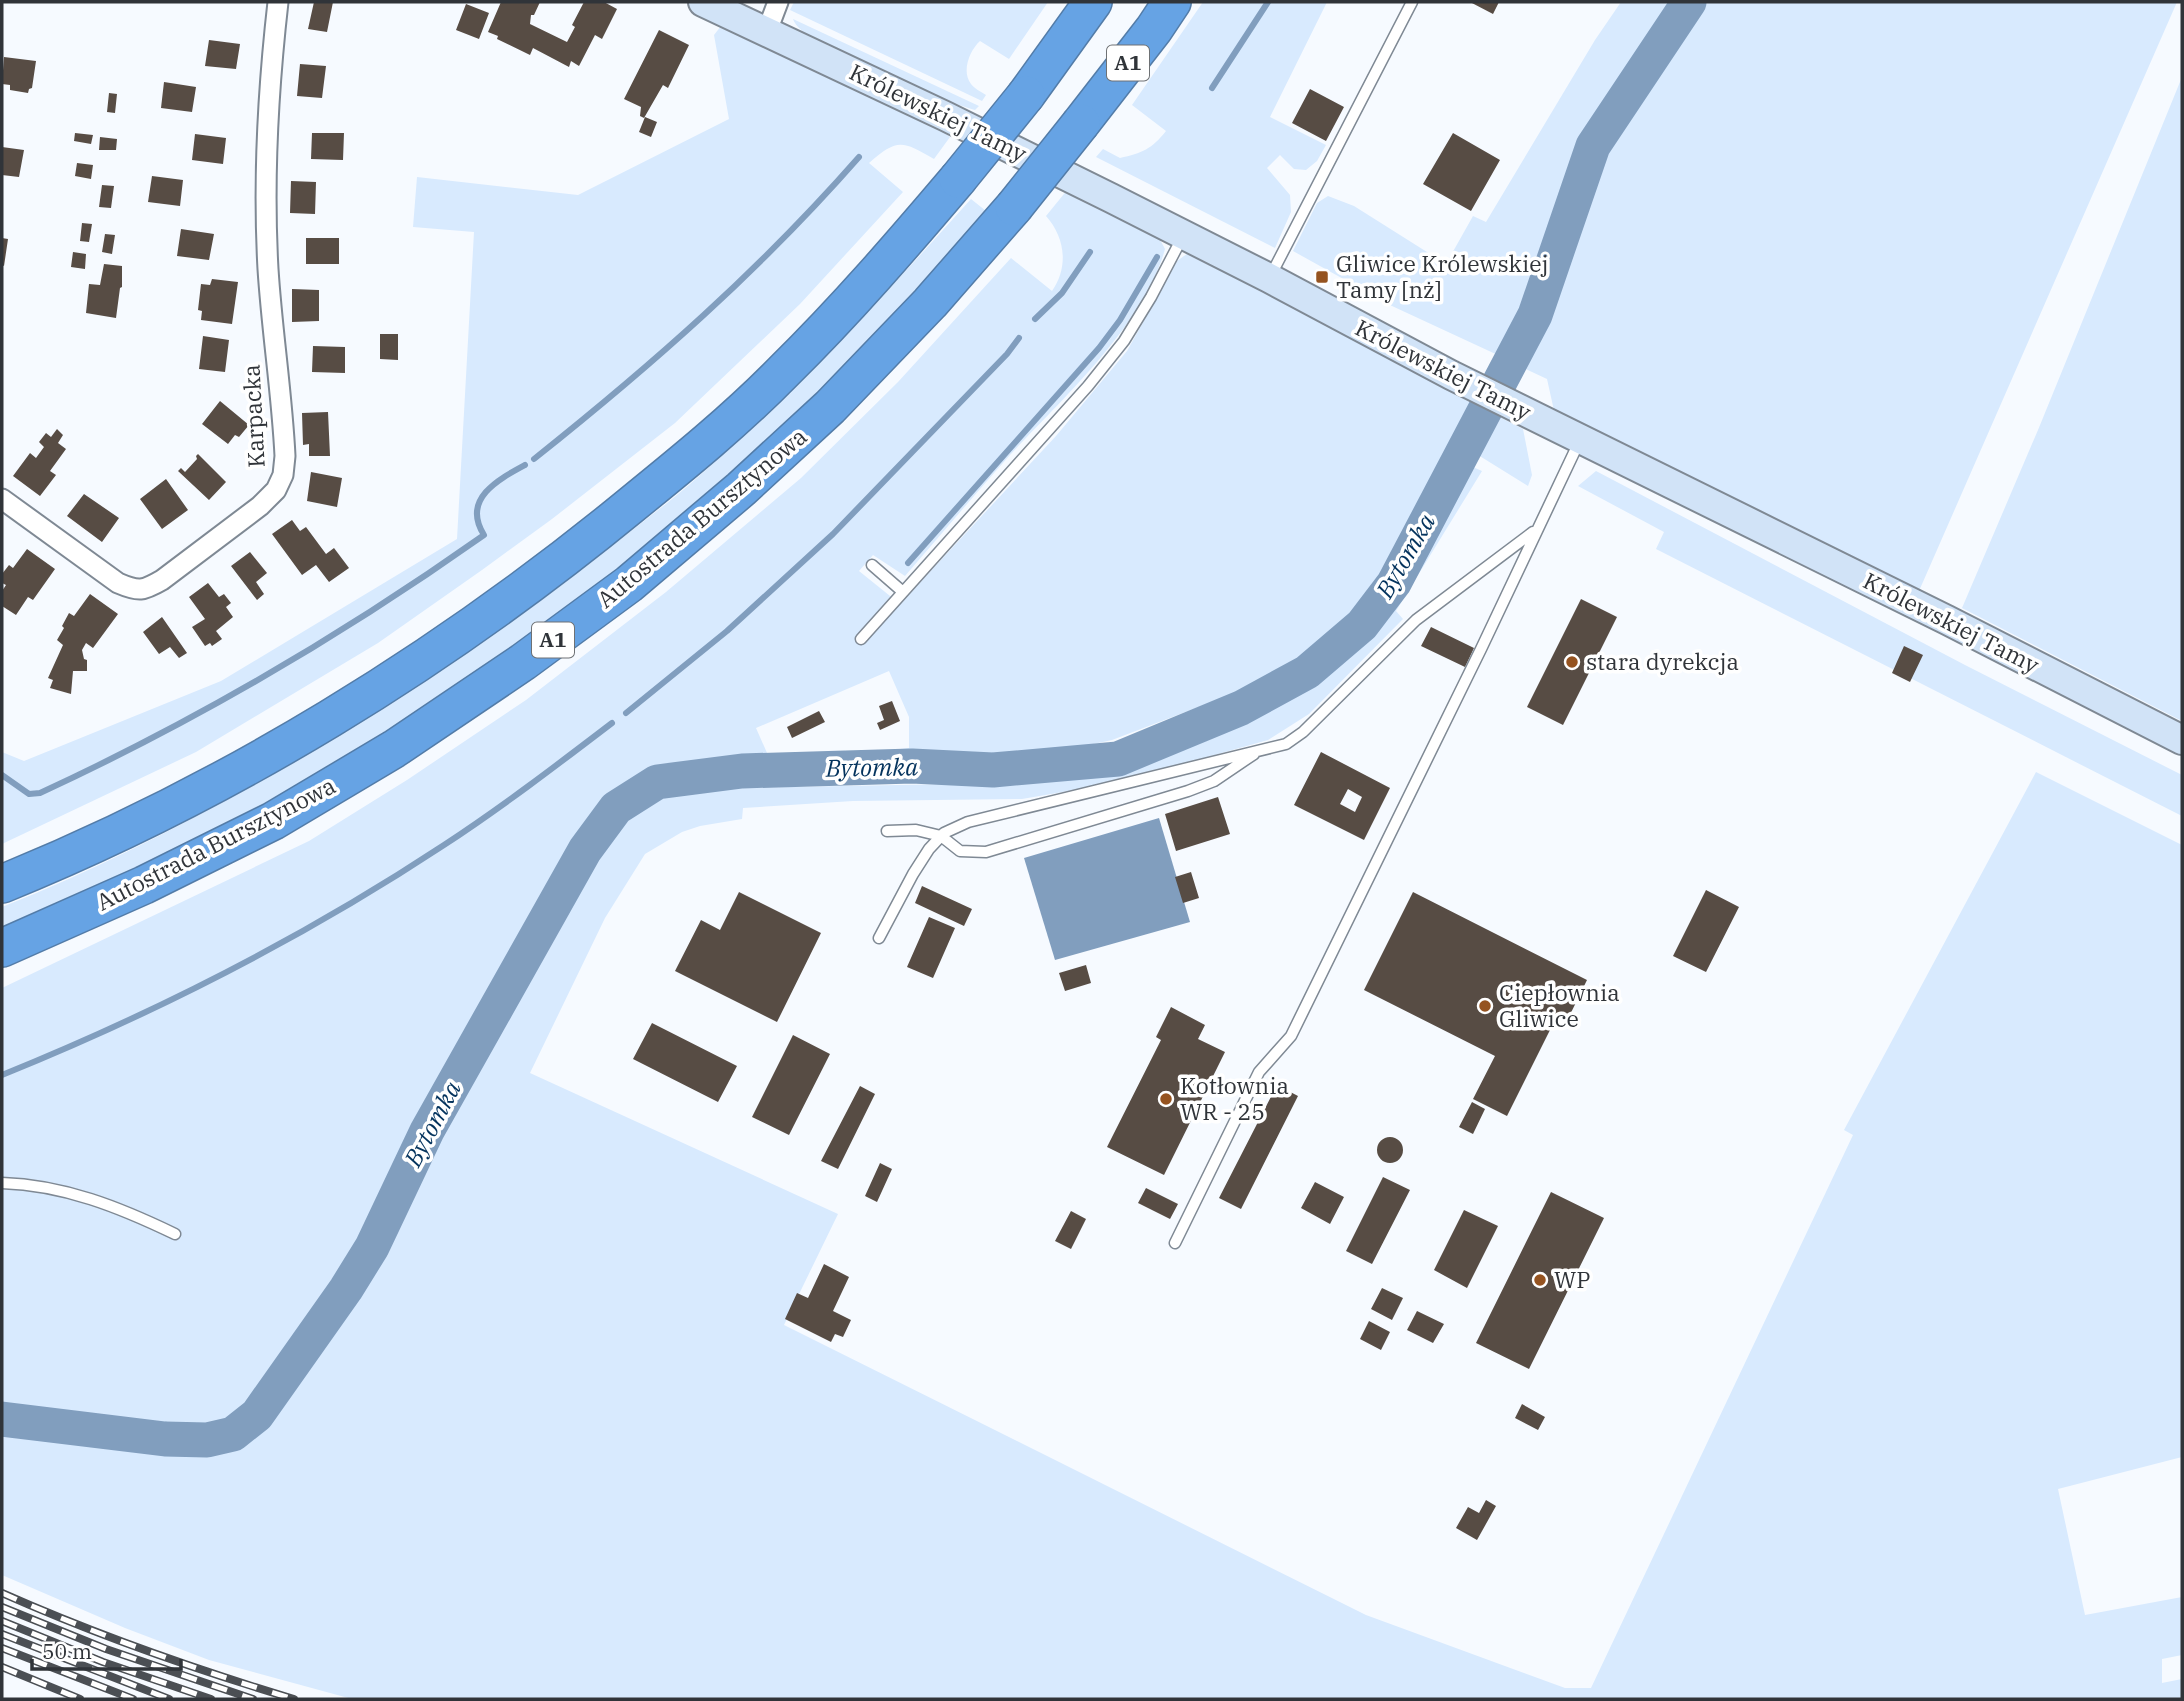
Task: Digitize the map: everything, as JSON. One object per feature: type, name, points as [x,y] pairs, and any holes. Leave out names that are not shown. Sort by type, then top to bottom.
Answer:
[{"type":"highway","name":"A1","points":[[2,884],[117,834],[251,764],[361,700],[490,614],[583,545],[699,450],[783,373],[875,278],[1026,95],[1093,2]]},
{"type":"highway","name":"Autostrada Bursztynowa","points":[[2,948],[144,885],[273,821],[394,749],[534,655],[629,584],[741,489],[830,407],[930,303],[1014,207],[1154,29],[1172,2]]},
{"type":"street","name":"Karpacka","points":[[2,499],[118,583],[134,590],[146,589],[162,580],[260,506],[276,490],[283,475],[285,456],[269,281],[266,201],[269,113],[278,2]]},
{"type":"street","name":"Królewskiej Tamy","points":[[703,2],[731,8],[767,32],[945,116],[1269,278],[1451,375],[1947,620],[2182,740]]},
{"type":"street","points":[[767,32],[778,2]]},
{"type":"lane","points":[[1269,278],[1412,2]]},
{"type":"lane","points":[[861,639],[1088,386],[1124,341],[1151,297],[1183,235]]},
{"type":"lane","points":[[1175,1243],[1259,1072],[1291,1035],[1469,674],[1580,440]]},
{"type":"lane","points":[[880,938],[913,874],[941,836],[968,822],[998,813],[1286,744],[1416,620],[1535,530]]},
{"type":"lane","points":[[872,565],[903,592]]},
{"type":"lane","points":[[887,831],[916,830],[941,836],[960,851],[986,852],[1188,791],[1214,781],[1257,752]]},
{"type":"lane","points":[[2,1183],[78,1193],[124,1210],[175,1234]]},
{"type":"shaded area","points":[[794,2],[1048,2],[1009,59],[980,41],[973,50],[968,61],[968,79],[986,95],[982,101],[790,10]]},
{"type":"shaded area","points":[[1203,2],[1327,2],[1270,117],[1326,145],[1317,161],[1306,170],[1294,169],[1280,155],[1267,168],[1290,195],[1291,212],[1275,248],[1096,157],[1103,149],[1120,158],[1141,152],[1166,131],[1132,105]]},
{"type":"shaded area","points":[[1621,2],[1674,2],[1637,54],[1576,153],[1527,296],[1502,357],[1392,306],[1293,251],[1317,203],[1328,196],[1354,206],[1446,264],[1473,216],[1486,222],[1595,40]]},
{"type":"shaded area","points":[[1706,2],[2177,2],[1919,591],[1555,415],[1547,379],[1519,366],[1545,328],[1603,145]]},
{"type":"shaded area","points":[[793,19],[979,106],[975,110],[958,105],[875,72],[821,44],[802,31]]},
{"type":"shaded area","points":[[721,26],[931,119],[950,137],[934,159],[900,145],[887,149],[869,163],[903,192],[800,304],[675,423],[552,519],[378,643],[196,752],[2,844],[2,752],[24,761],[221,681],[457,539],[474,232],[413,227],[417,177],[578,195],[729,119],[714,35]]},
{"type":"shaded area","points":[[2182,77],[2182,721],[1962,608]]},
{"type":"shaded area","points":[[1068,189],[1157,234],[1165,249],[1139,305],[1100,359],[1010,455],[905,576],[873,555],[859,571],[900,604],[1056,436],[1127,351],[1177,261],[1191,251],[1474,403],[1394,566],[1372,596],[1317,650],[1259,684],[1112,740],[1043,755],[942,752],[860,761],[857,754],[909,748],[909,717],[889,671],[756,728],[771,762],[738,759],[742,771],[742,788],[1005,783],[1119,768],[1265,708],[1337,662],[1390,603],[1466,464],[1482,471],[1396,611],[1403,619],[1309,714],[1268,740],[1115,783],[1022,799],[853,801],[743,808],[742,819],[682,832],[645,854],[605,918],[530,1073],[838,1214],[784,1325],[1366,1615],[1565,1688],[1591,1688],[1853,1135],[1844,1130],[2036,772],[2182,845],[2182,1457],[2058,1489],[2085,1615],[2182,1597],[2182,1655],[2162,1659],[2162,1683],[2182,1679],[2182,1699],[352,1699],[209,1660],[125,1628],[2,1575],[2,988],[309,841],[407,780],[526,700],[666,592],[801,478],[898,382],[1011,258],[1052,291],[1063,262],[1061,243],[1046,216]]},
{"type":"shaded area","points":[[971,199],[986,211],[862,348],[730,475],[661,535],[589,592],[515,647],[346,760],[219,828],[2,929],[2,907],[141,845],[275,773],[446,667],[568,580],[687,486],[770,410],[872,307]]},
{"type":"shaded area","points":[[1492,413],[1523,429],[1532,475],[1528,486],[1470,450]]},
{"type":"shaded area","points":[[1596,471],[1965,665],[2182,775],[2182,816],[1656,549],[1664,532],[1578,486]]},
{"type":"water","points":[[1159,818],[1190,922],[1055,960],[1024,858]]},
{"type":"building","points":[[314,2],[333,2],[327,32],[308,29]]},
{"type":"building","points":[[501,2],[540,2],[534,15],[531,15],[530,24],[567,42],[584,2],[604,2],[617,9],[602,39],[595,35],[579,66],[571,61],[569,67],[533,48],[530,55],[488,32]]},
{"type":"building","points":[[1470,2],[1499,2],[1493,14]]},
{"type":"building","points":[[466,4],[489,13],[479,39],[456,30]]},
{"type":"building","points":[[659,30],[689,45],[668,88],[663,85],[644,118],[640,116],[641,107],[624,99]]},
{"type":"building","points":[[209,40],[240,44],[236,69],[205,66]]},
{"type":"building","points":[[4,57],[36,61],[32,88],[28,93],[10,90],[10,85],[2,84]]},
{"type":"building","points":[[300,64],[326,66],[322,98],[297,96]]},
{"type":"building","points":[[164,82],[196,87],[192,112],[161,108]]},
{"type":"building","points":[[1310,89],[1344,107],[1326,141],[1292,123]]},
{"type":"building","points":[[109,93],[117,94],[115,113],[107,112]]},
{"type":"building","points":[[645,117],[657,122],[651,137],[639,132]]},
{"type":"building","points":[[75,133],[93,135],[91,144],[74,141]]},
{"type":"building","points":[[312,133],[344,133],[343,160],[311,159]]},
{"type":"building","points":[[1453,133],[1500,160],[1471,211],[1423,184]]},
{"type":"building","points":[[195,134],[226,138],[223,164],[192,160]]},
{"type":"building","points":[[100,137],[117,139],[116,150],[99,150]]},
{"type":"building","points":[[2,147],[24,150],[19,177],[2,175]]},
{"type":"building","points":[[77,163],[93,165],[91,179],[75,176]]},
{"type":"building","points":[[152,176],[183,180],[180,206],[148,202]]},
{"type":"building","points":[[291,181],[316,182],[315,214],[290,213]]},
{"type":"building","points":[[102,185],[114,186],[111,208],[99,207]]},
{"type":"building","points":[[82,223],[92,224],[89,242],[80,241]]},
{"type":"building","points":[[181,229],[214,234],[209,260],[177,256]]},
{"type":"building","points":[[105,234],[115,235],[112,254],[102,252]]},
{"type":"building","points":[[2,238],[8,239],[4,266],[2,265]]},
{"type":"building","points":[[306,238],[339,238],[339,264],[306,264]]},
{"type":"building","points":[[73,252],[86,254],[85,269],[71,267]]},
{"type":"building","points":[[104,264],[122,266],[122,287],[116,318],[86,313],[89,284],[100,285]]},
{"type":"building","points":[[212,279],[238,282],[232,324],[201,320],[202,311],[198,310],[201,284],[210,285]]},
{"type":"building","points":[[292,289],[319,290],[319,321],[292,322]]},
{"type":"building","points":[[380,334],[398,334],[398,360],[380,359]]},
{"type":"building","points":[[203,336],[229,340],[225,372],[199,369]]},
{"type":"building","points":[[313,346],[345,347],[345,373],[312,372]]},
{"type":"building","points":[[220,401],[249,425],[239,437],[235,435],[228,444],[202,424]]},
{"type":"building","points":[[328,412],[330,456],[309,456],[309,444],[303,445],[302,413]]},
{"type":"building","points":[[57,429],[63,435],[58,443],[66,449],[50,471],[56,475],[40,496],[13,476],[30,453],[36,458],[44,447],[39,442],[46,433],[51,437]]},
{"type":"building","points":[[198,454],[226,482],[209,500],[178,471],[181,468],[185,472],[197,459]]},
{"type":"building","points":[[311,472],[342,478],[337,507],[307,501]]},
{"type":"building","points":[[166,479],[188,510],[162,529],[140,499]]},
{"type":"building","points":[[84,494],[119,518],[102,542],[67,516]]},
{"type":"building","points":[[292,520],[300,531],[306,527],[326,554],[334,548],[349,568],[329,582],[316,565],[302,575],[272,534]]},
{"type":"building","points":[[27,549],[55,569],[33,600],[28,597],[16,615],[2,606],[2,591],[6,585],[2,583],[2,574],[9,565],[13,568]]},
{"type":"building","points":[[250,552],[267,573],[256,582],[264,594],[257,600],[231,566]]},
{"type":"building","points":[[208,583],[219,597],[224,594],[231,603],[226,607],[233,617],[216,631],[222,639],[212,646],[210,643],[205,646],[192,627],[205,619],[189,597]]},
{"type":"building","points":[[90,594],[118,614],[93,648],[86,643],[82,650],[84,659],[87,660],[87,671],[73,671],[71,694],[50,688],[53,680],[48,678],[63,645],[57,640],[64,628],[62,626],[69,613],[74,616]]},
{"type":"building","name":"stara dyrekcja","points":[[1581,599],[1617,617],[1563,725],[1527,707]]},
{"type":"building","points":[[162,617],[187,653],[179,658],[170,647],[159,654],[143,632]]},
{"type":"building","points":[[1431,627],[1474,648],[1465,667],[1421,646]]},
{"type":"building","points":[[1904,646],[1923,655],[1910,682],[1892,673]]},
{"type":"building","points":[[892,701],[900,721],[880,730],[877,723],[884,720],[879,706]]},
{"type":"building","points":[[819,711],[825,722],[792,738],[787,727]]},
{"type":"building","points":[[1321,752],[1390,788],[1364,840],[1294,805]],"holes":[[[1348,789],[1362,797],[1355,812],[1340,804]]]},
{"type":"building","points":[[1218,797],[1230,834],[1176,851],[1165,814]]},
{"type":"building","points":[[1191,872],[1199,898],[1183,903],[1175,877]]},
{"type":"building","points":[[922,886],[972,909],[964,926],[915,903]]},
{"type":"building","points":[[1706,890],[1739,907],[1706,972],[1673,956]]},
{"type":"building","points":[[739,892],[821,933],[777,1022],[675,971],[701,920],[720,930]]},
{"type":"building","name":"Ciepłownia Gliwice","points":[[1413,892],[1587,980],[1564,1027],[1554,1022],[1507,1116],[1473,1099],[1495,1056],[1364,990]]},
{"type":"building","points":[[929,917],[955,928],[933,978],[907,967]]},
{"type":"building","points":[[1086,965],[1091,983],[1065,991],[1059,973]]},
{"type":"building","name":"Kotłownia WR - 25","points":[[1171,1007],[1205,1025],[1198,1039],[1225,1052],[1164,1175],[1107,1147],[1161,1040],[1156,1037]]},
{"type":"building","points":[[652,1023],[737,1066],[718,1102],[633,1059]]},
{"type":"building","points":[[793,1035],[830,1054],[789,1135],[752,1117]]},
{"type":"building","points":[[1277,1085],[1298,1096],[1241,1209],[1219,1198]]},
{"type":"building","points":[[860,1086],[875,1094],[838,1169],[821,1161]]},
{"type":"building","points":[[1472,1102],[1485,1109],[1473,1134],[1459,1127]]},
{"type":"building","points":[[1390,1137],[1399,1141],[1403,1150],[1399,1159],[1390,1163],[1381,1159],[1377,1150],[1381,1141]]},
{"type":"building","points":[[880,1163],[892,1169],[877,1202],[865,1196]]},
{"type":"building","points":[[1383,1177],[1410,1190],[1372,1264],[1346,1251]]},
{"type":"building","points":[[1315,1182],[1344,1197],[1330,1224],[1301,1208]]},
{"type":"building","points":[[1146,1188],[1178,1204],[1170,1219],[1138,1203]]},
{"type":"building","name":"WP","points":[[1551,1192],[1604,1218],[1529,1369],[1476,1343]]},
{"type":"building","points":[[1464,1210],[1498,1226],[1467,1288],[1434,1270]]},
{"type":"building","points":[[1071,1211],[1086,1219],[1071,1249],[1055,1241]]},
{"type":"building","points":[[824,1264],[849,1277],[833,1311],[851,1320],[843,1337],[835,1334],[831,1342],[785,1319],[797,1293],[808,1298]]},
{"type":"building","points":[[1382,1288],[1403,1298],[1392,1320],[1371,1309]]},
{"type":"building","points":[[1417,1311],[1444,1324],[1433,1343],[1407,1330]]},
{"type":"building","points":[[1369,1321],[1390,1332],[1381,1350],[1360,1339]]},
{"type":"building","points":[[1522,1404],[1545,1417],[1538,1430],[1515,1418]]},
{"type":"building","points":[[1486,1500],[1496,1506],[1477,1540],[1456,1528],[1468,1507],[1479,1513]]},
{"type":"waterway","points":[[1212,88],[1268,2]]},
{"type":"waterway","name":"Bytomka","points":[[2,1419],[165,1439],[207,1440],[233,1434],[257,1415],[346,1289],[372,1247],[427,1131],[585,850],[616,808],[657,782],[742,771],[912,766],[993,770],[1118,759],[1241,708],[1307,672],[1362,625],[1394,583],[1535,315],[1593,146],[1689,2]]},
{"type":"waterway","points":[[534,459],[703,316],[783,239],[859,157]]},
{"type":"waterway","points":[[1035,319],[1062,293],[1090,252]]},
{"type":"waterway","points":[[908,563],[1099,348],[1120,320],[1157,257]]},
{"type":"waterway","points":[[626,713],[727,631],[833,534],[1007,354],[1019,338]]},
{"type":"waterway","points":[[2,775],[29,794],[40,793],[155,736],[268,674],[378,607],[484,535],[478,522],[480,501],[495,484],[525,465]]},
{"type":"waterway","points":[[2,1075],[173,999],[338,911],[466,831],[612,723]]},
{"type":"railway","points":[[2,1593],[146,1650],[294,1699]]},
{"type":"railway","points":[[2,1607],[106,1649],[253,1699]]},
{"type":"railway","points":[[2,1621],[103,1662],[211,1699]]},
{"type":"railway","points":[[2,1634],[169,1699]]},
{"type":"railway","points":[[2,1648],[133,1699]]},
{"type":"railway","points":[[2,1667],[80,1699]]},
{"type":"place","name":"Gliwice Królewskiej Tamy [nż]","points":[[1322,277]]},
{"type":"place","name":"stara dyrekcja","points":[[1572,662]]},
{"type":"place","name":"Ciepłownia Gliwice","points":[[1485,1006]]},
{"type":"place","name":"Kotłownia WR - 25","points":[[1166,1099]]},
{"type":"place","name":"WP","points":[[1540,1280]]}]
